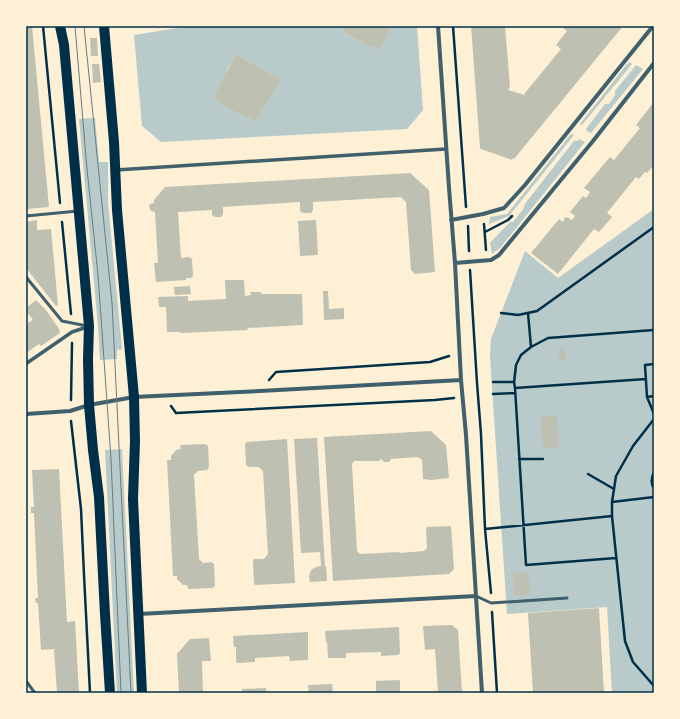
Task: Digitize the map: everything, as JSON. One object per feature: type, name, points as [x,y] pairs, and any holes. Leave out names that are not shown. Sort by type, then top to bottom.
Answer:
[{"type":"main road","points":[[60,26],[65,53],[89,326],[89,405],[93,450],[100,497],[110,693]]},
{"type":"main road","points":[[104,26],[114,142],[117,210],[134,397],[135,440],[133,499],[142,693]]},
{"type":"street","points":[[438,26],[455,263],[459,353],[482,693]]},
{"type":"street","points":[[452,220],[504,208],[525,185],[653,26]]},
{"type":"street","points":[[455,263],[491,260],[499,255],[654,64]]},
{"type":"street","points":[[115,170],[446,149]]},
{"type":"street","points":[[26,363],[72,332],[89,326]]},
{"type":"street","points":[[26,414],[70,411],[89,405],[134,397],[461,380]]},
{"type":"street","points":[[138,614],[476,596]]},
{"type":"lane","points":[[26,216],[80,211]]},
{"type":"lane","points":[[26,277],[62,321],[89,326]]},
{"type":"lane","points":[[476,596],[491,603],[567,598]]},
{"type":"lane","points":[[26,681],[35,693]]},
{"type":"path","points":[[43,26],[72,319]]},
{"type":"path","points":[[453,26],[469,250]]},
{"type":"path","points":[[484,218],[487,255]]},
{"type":"path","points":[[501,313],[518,315],[537,311],[654,227]]},
{"type":"path","points":[[470,273],[481,434],[485,529],[497,693]]},
{"type":"path","points":[[528,313],[531,347]]},
{"type":"path","points":[[616,558],[526,565],[514,383],[516,365],[521,356],[531,347],[548,338],[654,330]]},
{"type":"path","points":[[70,400],[72,343]]},
{"type":"path","points":[[260,391],[276,372],[430,362],[459,353]]},
{"type":"path","points":[[654,364],[645,365],[648,397],[654,414]]},
{"type":"path","points":[[515,388],[646,379]]},
{"type":"path","points":[[493,382],[514,383]]},
{"type":"path","points":[[493,394],[515,393]]},
{"type":"path","points":[[164,396],[176,413],[462,398]]},
{"type":"path","points":[[648,397],[654,396]]},
{"type":"path","points":[[654,419],[633,446],[616,476],[612,502],[616,558],[626,641],[633,662],[654,686]]},
{"type":"path","points":[[71,420],[81,509],[90,693]]},
{"type":"path","points":[[519,459],[543,459]]},
{"type":"path","points":[[654,472],[652,476],[652,486],[654,490]]},
{"type":"path","points":[[588,474],[614,489]]},
{"type":"path","points":[[612,502],[654,497]]},
{"type":"path","points":[[495,528],[612,516]]},
{"type":"shaded area","points":[[190,26],[336,26],[370,47],[371,46],[378,50],[392,26],[417,26],[423,110],[407,129],[161,142],[142,126],[134,35]],"holes":[[[236,54],[280,80],[255,122],[248,118],[247,119],[213,98]]]},
{"type":"shaded area","points":[[630,62],[632,64],[582,125],[580,124],[627,64]]},
{"type":"shaded area","points":[[636,65],[643,69],[591,133],[587,131],[586,129],[605,104],[609,104],[615,95],[615,91]]},
{"type":"shaded area","points":[[95,118],[99,162],[108,162],[108,202],[122,349],[117,350],[117,359],[100,360],[79,119]]},
{"type":"shaded area","points":[[571,134],[574,135],[509,216],[489,224],[490,217],[507,214]]},
{"type":"shaded area","points":[[579,139],[585,142],[501,247],[492,254],[490,243],[510,222],[513,222],[524,208],[524,205],[574,141]]},
{"type":"shaded area","points":[[654,209],[654,693],[612,693],[607,607],[507,614],[490,356],[491,339],[525,251],[558,278]]},
{"type":"shaded area","points":[[122,449],[134,693],[117,693],[105,450]]},
{"type":"building","points":[[26,26],[32,26],[49,207],[26,209]]},
{"type":"building","points":[[336,26],[392,26],[379,50],[371,46],[370,47]]},
{"type":"building","points":[[471,26],[505,26],[510,87],[508,90],[525,95],[525,93],[561,49],[556,45],[567,31],[563,28],[565,26],[623,26],[512,160],[480,148]]},
{"type":"building","points":[[90,38],[97,38],[98,56],[91,56]]},
{"type":"building","points":[[236,54],[281,80],[255,122],[219,103],[213,98]]},
{"type":"building","points":[[92,64],[99,64],[101,82],[93,83]]},
{"type":"building","points":[[654,102],[654,165],[639,179],[636,177],[607,213],[612,217],[599,232],[594,229],[558,274],[531,253],[559,219],[563,222],[565,217],[572,220],[575,216],[570,212],[583,196],[586,198],[590,192],[584,188],[610,157],[614,160],[640,128],[636,125]]},
{"type":"building","points":[[410,173],[429,190],[435,272],[415,274],[411,270],[406,202],[401,197],[313,202],[313,210],[311,213],[303,213],[300,211],[300,202],[223,207],[223,214],[221,217],[215,217],[212,215],[212,210],[178,212],[181,258],[189,257],[192,259],[193,276],[191,278],[186,278],[186,280],[156,282],[154,263],[158,263],[155,212],[151,211],[149,207],[150,204],[154,203],[154,200],[165,187]]},
{"type":"building","points":[[37,220],[37,230],[51,229],[58,305],[56,306],[26,268],[26,222]]},
{"type":"building","points":[[316,220],[318,255],[300,256],[298,221]]},
{"type":"building","points":[[225,280],[244,280],[245,296],[251,295],[250,292],[261,292],[261,294],[302,294],[303,325],[247,328],[248,330],[180,333],[167,332],[166,307],[159,307],[158,297],[188,296],[188,301],[226,299]]},
{"type":"building","points":[[190,286],[191,294],[175,295],[174,287]]},
{"type":"building","points":[[323,291],[328,291],[329,309],[344,308],[344,319],[324,320]]},
{"type":"building","points":[[36,300],[46,310],[59,329],[60,333],[41,346],[39,344],[26,353],[26,324],[33,320],[26,311],[26,308]]},
{"type":"building","points":[[565,349],[566,360],[559,360],[558,350]]},
{"type":"building","points":[[557,416],[559,447],[543,448],[541,417]]},
{"type":"building","points":[[431,431],[446,445],[449,478],[431,480],[423,479],[422,460],[418,457],[391,459],[389,462],[384,462],[381,459],[379,461],[354,461],[352,464],[357,551],[360,554],[424,551],[427,548],[427,527],[451,526],[454,569],[449,574],[333,581],[324,437]]},
{"type":"building","points":[[317,438],[327,581],[310,582],[309,576],[311,570],[321,566],[320,552],[301,553],[294,439]]},
{"type":"building","points":[[287,439],[295,583],[255,585],[254,559],[264,559],[268,554],[263,471],[259,467],[249,467],[246,465],[245,444],[247,442]]},
{"type":"building","points":[[205,444],[208,446],[209,467],[207,470],[198,471],[194,475],[199,559],[203,563],[211,562],[214,564],[215,586],[212,588],[188,589],[187,585],[183,585],[177,579],[177,576],[173,576],[167,460],[171,460],[171,456],[176,450],[181,449],[180,445]]},
{"type":"building","points":[[59,469],[67,622],[75,621],[79,693],[57,693],[54,649],[41,650],[38,603],[36,603],[35,598],[38,598],[34,513],[31,513],[31,507],[34,507],[32,470]]},
{"type":"building","points":[[529,572],[530,595],[514,596],[513,573]]},
{"type":"building","points":[[599,608],[604,693],[533,693],[528,613]]},
{"type":"building","points":[[452,625],[458,630],[462,693],[438,693],[435,649],[425,650],[423,626]]},
{"type":"building","points":[[399,627],[400,653],[398,655],[381,656],[381,652],[346,653],[346,658],[328,658],[325,631]]},
{"type":"building","points":[[308,632],[308,660],[290,661],[289,656],[255,658],[255,662],[236,662],[236,647],[234,647],[233,636]]},
{"type":"building","points":[[209,638],[211,661],[202,661],[203,693],[179,693],[177,654],[190,639]]},
{"type":"building","points":[[400,680],[400,693],[376,693],[376,681]]},
{"type":"building","points":[[332,684],[333,693],[309,693],[308,685]]},
{"type":"building","points":[[266,688],[266,693],[242,693],[242,689]]},
{"type":"tram line","points":[[75,26],[87,169],[98,275],[111,459],[121,693]]},
{"type":"tram line","points":[[84,26],[112,303],[131,693]]}]
